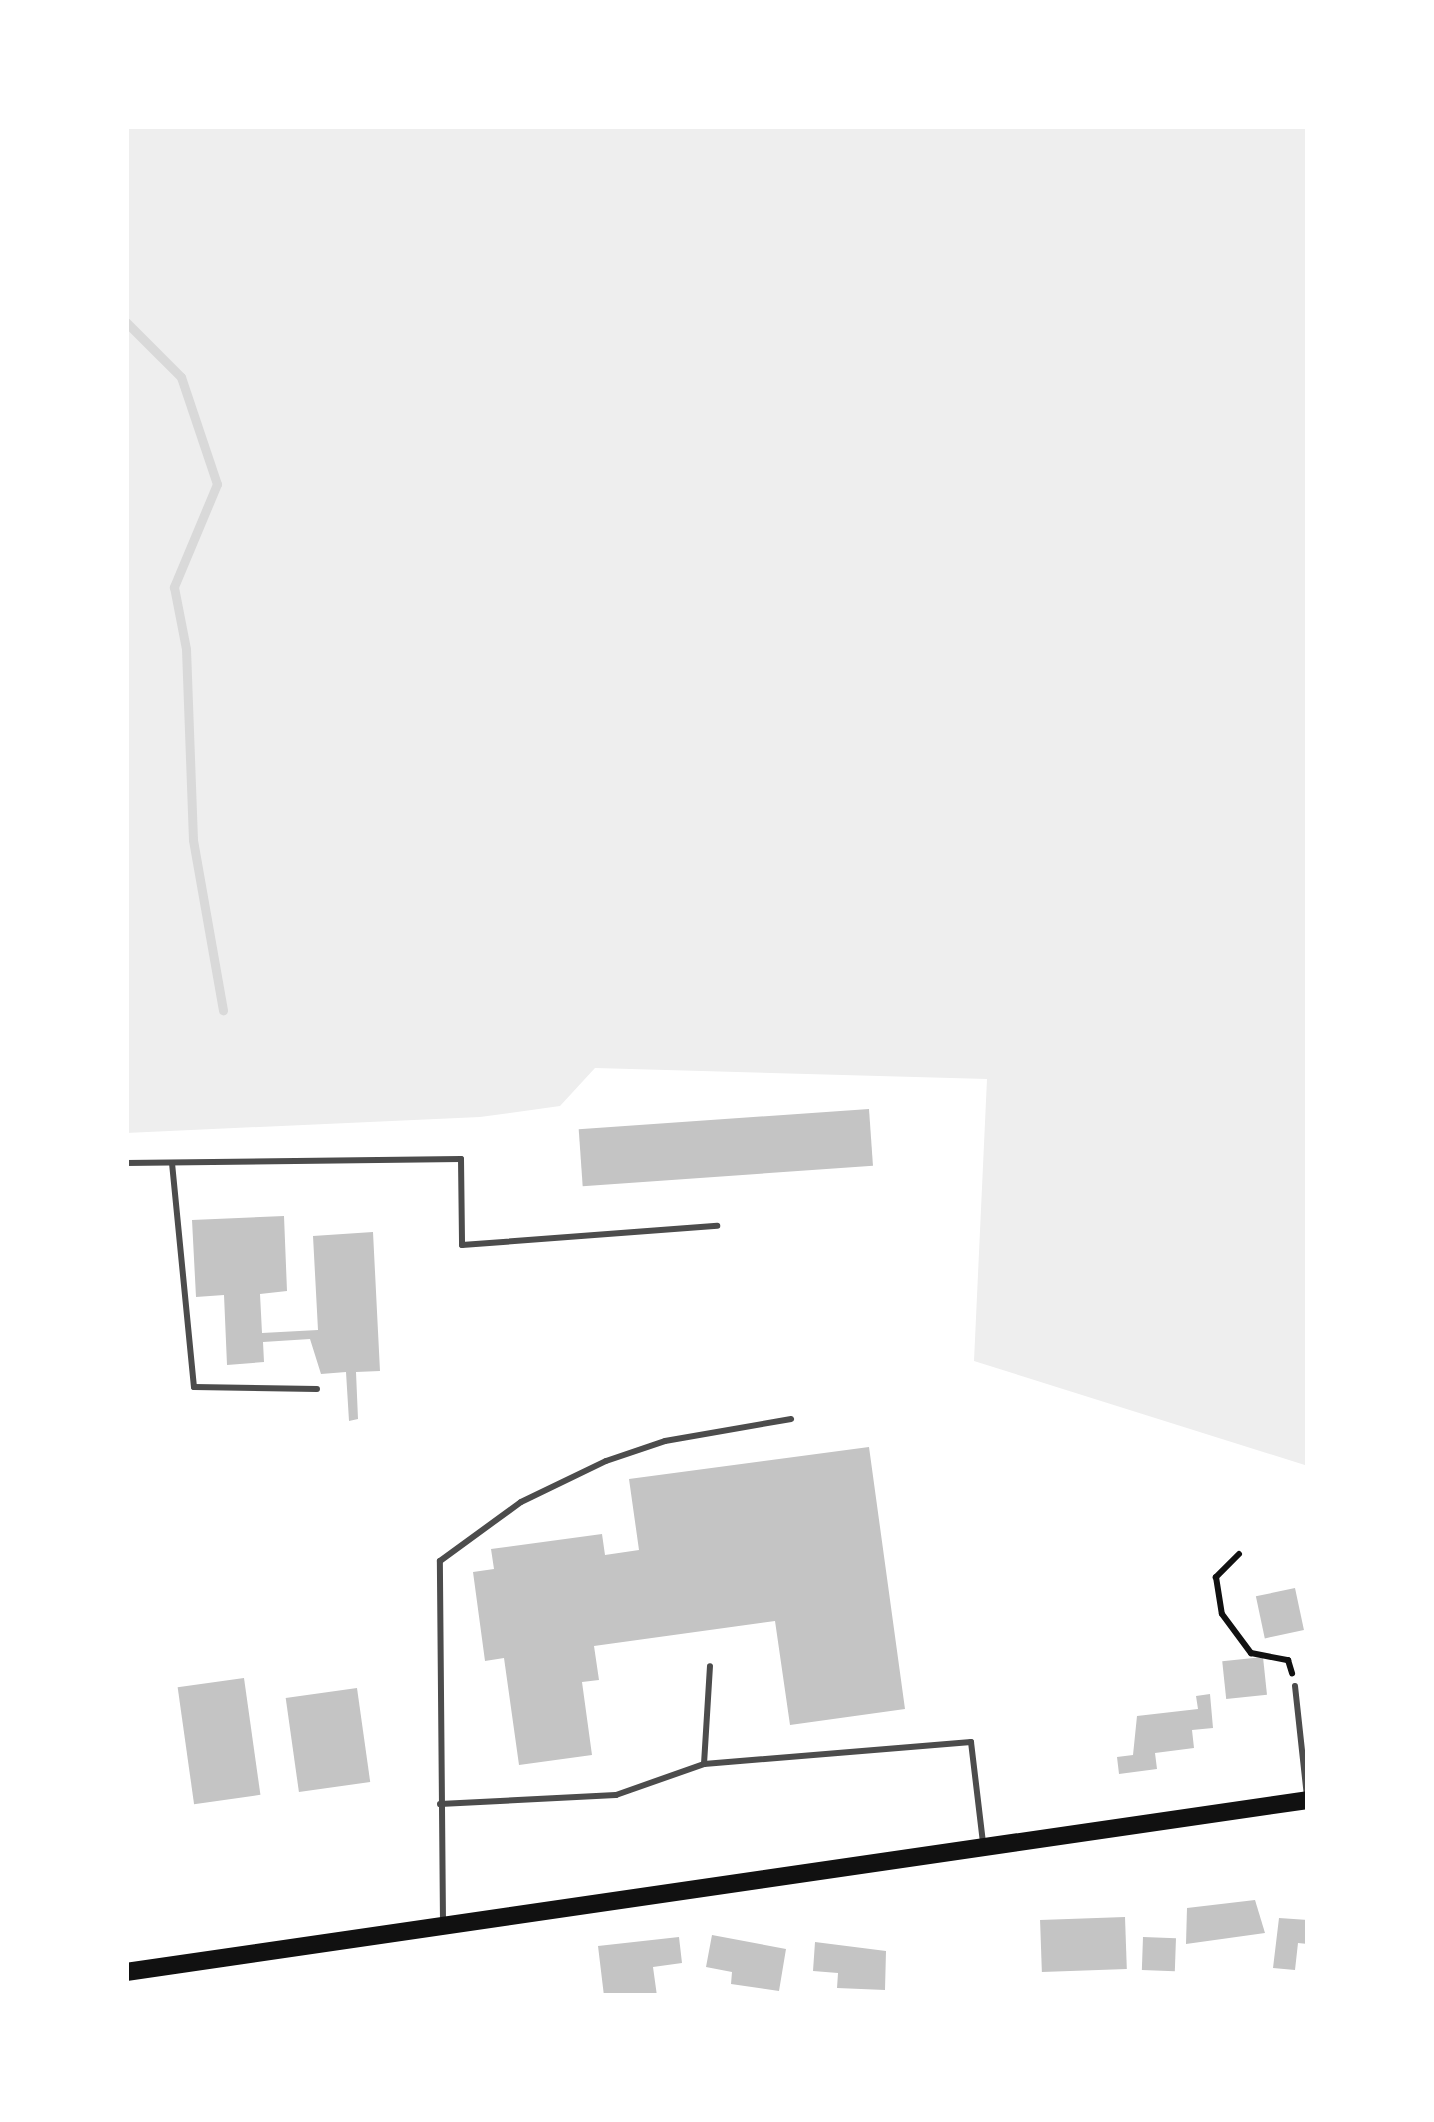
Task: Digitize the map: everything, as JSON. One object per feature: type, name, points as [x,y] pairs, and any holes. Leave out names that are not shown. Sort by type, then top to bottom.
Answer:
[{"type":"main road","points":[[126,1972],[984,1851],[1308,1800]]},
{"type":"lane","points":[[126,1163],[461,1159],[463,1245],[717,1226]]},
{"type":"lane","points":[[172,1163],[194,1387],[317,1389]]},
{"type":"lane","points":[[443,1927],[440,1561],[521,1502],[606,1461],[664,1441],[791,1419]]},
{"type":"lane","points":[[704,1764],[710,1666]]},
{"type":"lane","points":[[1295,1686],[1308,1800]]},
{"type":"lane","points":[[440,1804],[616,1795],[704,1764],[970,1742],[984,1851]]},
{"type":"path","points":[[1239,1554],[1216,1577],[1222,1614],[1251,1653],[1288,1660],[1295,1686]]},
{"type":"shaded area","points":[[126,126],[1308,126],[1308,1466],[974,1361],[987,1079],[595,1068],[560,1106],[480,1117],[126,1133]]},
{"type":"building","points":[[869,1109],[873,1166],[583,1186],[579,1129]]},
{"type":"building","points":[[284,1216],[287,1291],[260,1294],[262,1333],[318,1330],[313,1236],[373,1232],[380,1371],[356,1372],[358,1419],[349,1421],[346,1372],[321,1374],[310,1339],[263,1342],[264,1362],[227,1365],[224,1295],[196,1297],[192,1220]]},
{"type":"building","points":[[869,1447],[905,1709],[790,1725],[775,1621],[594,1646],[599,1680],[582,1682],[592,1755],[519,1765],[504,1658],[485,1661],[473,1572],[494,1569],[491,1549],[602,1534],[605,1555],[639,1550],[629,1479]]},
{"type":"building","points":[[1295,1588],[1304,1630],[1265,1638],[1256,1596]]},
{"type":"building","points":[[1263,1657],[1267,1695],[1226,1699],[1222,1661]]},
{"type":"building","points":[[244,1678],[260,1795],[194,1804],[178,1687]]},
{"type":"building","points":[[357,1688],[370,1782],[299,1792],[286,1698]]},
{"type":"building","points":[[1210,1694],[1213,1728],[1192,1730],[1194,1748],[1155,1753],[1157,1769],[1119,1774],[1117,1757],[1133,1755],[1137,1716],[1198,1709],[1196,1696]]},
{"type":"building","points":[[1255,1900],[1265,1933],[1186,1944],[1187,1908]]},
{"type":"building","points":[[1125,1917],[1127,1969],[1042,1972],[1040,1920]]},
{"type":"building","points":[[1279,1918],[1308,1920],[1308,1944],[1298,1943],[1295,1970],[1273,1968]]},
{"type":"building","points":[[712,1935],[786,1949],[779,1991],[731,1984],[732,1972],[706,1967]]},
{"type":"building","points":[[679,1937],[682,1963],[653,1967],[657,1996],[604,1996],[598,1946]]},
{"type":"building","points":[[1143,1937],[1176,1938],[1175,1971],[1142,1970]]},
{"type":"building","points":[[815,1942],[886,1951],[885,1990],[837,1988],[838,1973],[813,1971]]},
{"type":"waterway","points":[[126,322],[181,377],[217,484],[174,587],[186,649],[193,840],[223,1010]]}]
